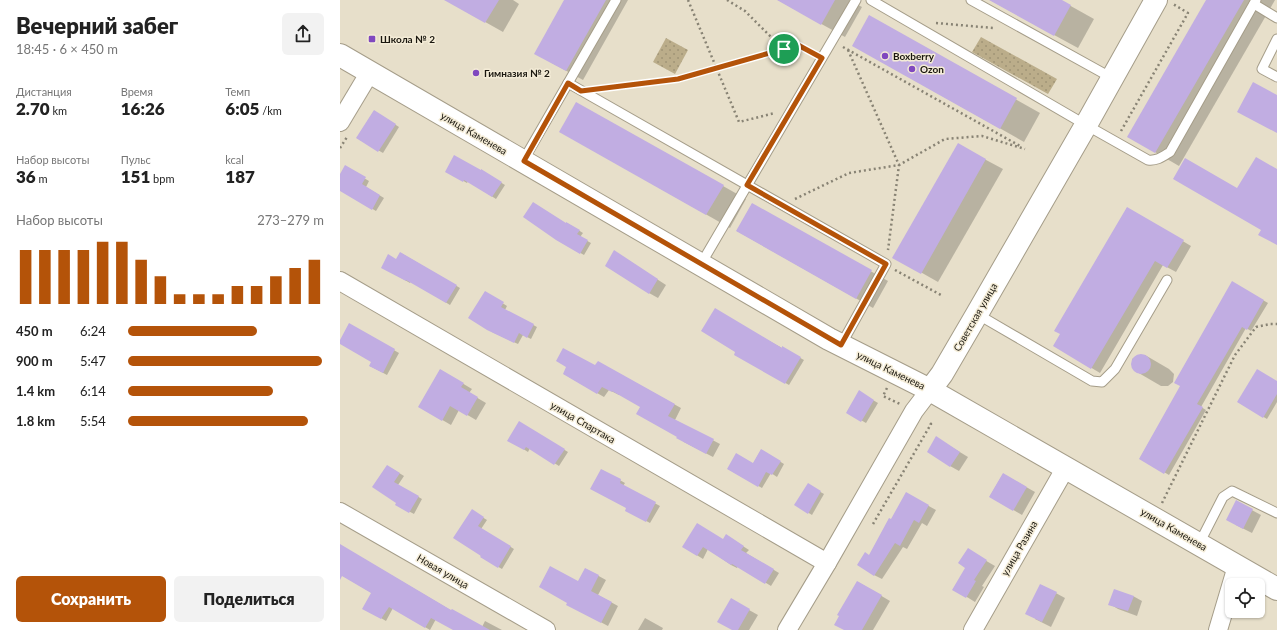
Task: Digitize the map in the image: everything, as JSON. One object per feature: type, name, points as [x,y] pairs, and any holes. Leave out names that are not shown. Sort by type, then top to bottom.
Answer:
[{"type":"main road","name":"Советская улица","points":[[930,390],[942,374],[977,314],[1086,126],[1112,78],[1164,2]]},
{"type":"main road","name":"улица Каменева","points":[[340,55],[841,345],[930,390],[1277,589]]},
{"type":"street","points":[[340,122],[370,72]]},
{"type":"street","name":"улица Спартака","points":[[340,281],[827,563]]},
{"type":"street","name":"Советская улица","points":[[787,630],[914,411],[930,390]]},
{"type":"street","name":"улица Разина","points":[[973,630],[1066,467]]},
{"type":"street","name":"Новая улица","points":[[340,512],[546,630]]},
{"type":"street","points":[[1218,630],[1238,566]]},
{"type":"lane","points":[[524,161],[616,0]]},
{"type":"lane","points":[[701,264],[856,0]]},
{"type":"lane","points":[[871,0],[1086,126],[1148,160],[1154,161],[1170,152],[1255,2],[1277,18]]},
{"type":"lane","points":[[971,0],[1112,78]]},
{"type":"lane","points":[[1277,39],[1262,69],[1277,77]]},
{"type":"lane","points":[[568,83],[886,264],[841,345]]},
{"type":"lane","points":[[977,314],[1092,380],[1102,382],[1115,369],[1167,280]]},
{"type":"lane","points":[[1198,544],[1223,498],[1232,491],[1277,514]]},
{"type":"path","points":[[688,0],[739,122],[792,110]]},
{"type":"path","points":[[727,0],[745,11],[784,49]]},
{"type":"path","points":[[1115,142],[1188,13],[1164,2]]},
{"type":"path","points":[[936,23],[997,28]]},
{"type":"path","points":[[782,205],[849,173],[899,166],[945,139],[982,136],[1026,149],[832,41]]},
{"type":"path","points":[[581,91],[678,79],[798,45],[822,58]]},
{"type":"path","points":[[848,50],[899,166],[886,264],[941,295]]},
{"type":"path","points":[[1160,506],[1235,355],[1256,327],[1277,324]]},
{"type":"shaded area","points":[[981,37],[1057,79],[1048,94],[972,52]]},
{"type":"shaded area","points":[[666,38],[688,50],[675,74],[653,62]]},
{"type":"building","points":[[444,0],[499,0],[485,23]]},
{"type":"building","points":[[564,0],[606,0],[566,71],[534,54]]},
{"type":"building","points":[[777,0],[835,0],[821,25]]},
{"type":"building","points":[[989,0],[1062,0],[1071,5],[1054,36]]},
{"type":"building","points":[[1206,0],[1244,0],[1155,153],[1127,137]]},
{"type":"building","points":[[869,15],[1017,98],[1000,129],[852,46]]},
{"type":"building","points":[[1253,82],[1277,95],[1277,133],[1237,112]]},
{"type":"building","points":[[576,102],[724,185],[706,215],[559,132]]},
{"type":"building","points":[[374,110],[396,124],[378,152],[356,138]]},
{"type":"building","points":[[958,143],[986,159],[921,274],[892,258]]},
{"type":"building","points":[[454,155],[502,182],[492,197],[464,180],[463,182],[445,172]]},
{"type":"building","points":[[1256,157],[1277,169],[1277,245],[1258,235],[1261,230],[1173,179],[1185,158],[1237,188]]},
{"type":"building","points":[[345,165],[366,177],[362,184],[380,195],[372,210],[340,191],[340,174]]},
{"type":"building","points":[[533,202],[580,230],[577,234],[588,240],[580,254],[556,240],[523,217]]},
{"type":"building","points":[[752,203],[872,270],[856,299],[736,231]]},
{"type":"building","points":[[1127,207],[1184,240],[1167,268],[1155,261],[1091,369],[1053,346],[1060,334],[1054,331]]},
{"type":"building","points":[[614,250],[658,279],[649,294],[605,266]]},
{"type":"building","points":[[400,252],[457,285],[446,303],[406,280],[381,268],[388,254],[396,259]]},
{"type":"building","points":[[1232,281],[1264,300],[1247,330],[1242,327],[1197,404],[1203,407],[1164,474],[1139,459],[1180,386],[1174,383]]},
{"type":"building","points":[[485,291],[504,302],[501,307],[534,324],[527,338],[519,333],[514,343],[487,330],[468,318]]},
{"type":"building","points":[[715,308],[782,348],[782,346],[801,357],[785,384],[734,355],[735,352],[701,331]]},
{"type":"building","points":[[349,323],[395,349],[383,373],[369,366],[371,362],[340,344],[340,340]]},
{"type":"building","points":[[563,348],[595,365],[598,361],[675,404],[668,416],[714,439],[706,454],[636,414],[640,407],[612,391],[602,387],[597,394],[563,374],[566,367],[556,361]]},
{"type":"building","points":[[1141,354],[1148,357],[1151,364],[1148,371],[1141,374],[1134,371],[1131,364],[1134,357]]},
{"type":"building","points":[[440,369],[464,383],[461,387],[478,397],[467,416],[450,406],[442,421],[418,407]]},
{"type":"building","points":[[1257,369],[1277,381],[1277,394],[1263,418],[1237,402]]},
{"type":"building","points":[[859,390],[874,400],[861,422],[846,413]]},
{"type":"building","points":[[519,421],[565,449],[554,465],[526,447],[524,450],[507,441]]},
{"type":"building","points":[[936,436],[960,452],[950,467],[927,452]]},
{"type":"building","points":[[761,449],[781,461],[772,475],[766,472],[758,487],[727,469],[736,453],[753,463]]},
{"type":"building","points":[[387,465],[400,473],[394,482],[419,496],[409,513],[395,505],[396,503],[372,487]]},
{"type":"building","points":[[601,469],[621,479],[620,483],[656,502],[646,522],[625,511],[626,508],[590,489]]},
{"type":"building","points":[[1003,473],[1027,487],[1013,511],[989,497]]},
{"type":"building","points":[[808,483],[821,491],[808,514],[794,505]]},
{"type":"building","points":[[906,492],[929,505],[919,523],[914,520],[900,546],[895,543],[874,576],[857,565],[865,552],[869,555],[889,518],[891,519]]},
{"type":"building","points":[[1236,500],[1253,509],[1243,529],[1226,520]]},
{"type":"building","points":[[472,509],[484,517],[478,526],[511,546],[498,568],[453,538]]},
{"type":"building","points":[[697,523],[723,539],[726,534],[744,546],[741,550],[774,569],[765,584],[703,547],[697,556],[682,547]]},
{"type":"building","points":[[340,544],[451,610],[452,609],[490,630],[453,630],[431,618],[425,628],[389,607],[381,619],[362,609],[371,593],[342,576],[340,580]]},
{"type":"building","points":[[968,548],[987,560],[974,580],[976,581],[966,598],[952,590],[965,568],[958,563]]},
{"type":"building","points":[[550,566],[578,581],[585,568],[599,575],[591,591],[612,602],[601,623],[566,605],[567,603],[539,587]]},
{"type":"building","points":[[857,581],[882,595],[862,630],[844,630],[834,625],[839,616],[837,615]]},
{"type":"building","points":[[1040,584],[1057,592],[1042,622],[1025,614]]},
{"type":"building","points":[[1114,589],[1134,596],[1128,611],[1108,605]]},
{"type":"building","points":[[731,598],[750,609],[738,630],[732,630],[717,622]]},
{"type":"place","name":"Школа № 2","points":[[372,39]]},
{"type":"place","name":"Boxberry","points":[[885,56]]},
{"type":"place","name":"Ozon","points":[[912,69]]},
{"type":"place","name":"Гимназия № 2","points":[[476,73]]},
{"type":"route","points":[[798,45],[822,58],[747,185],[886,264],[841,345],[524,161],[568,83],[581,91],[678,79],[784,49],[798,45]]}]
